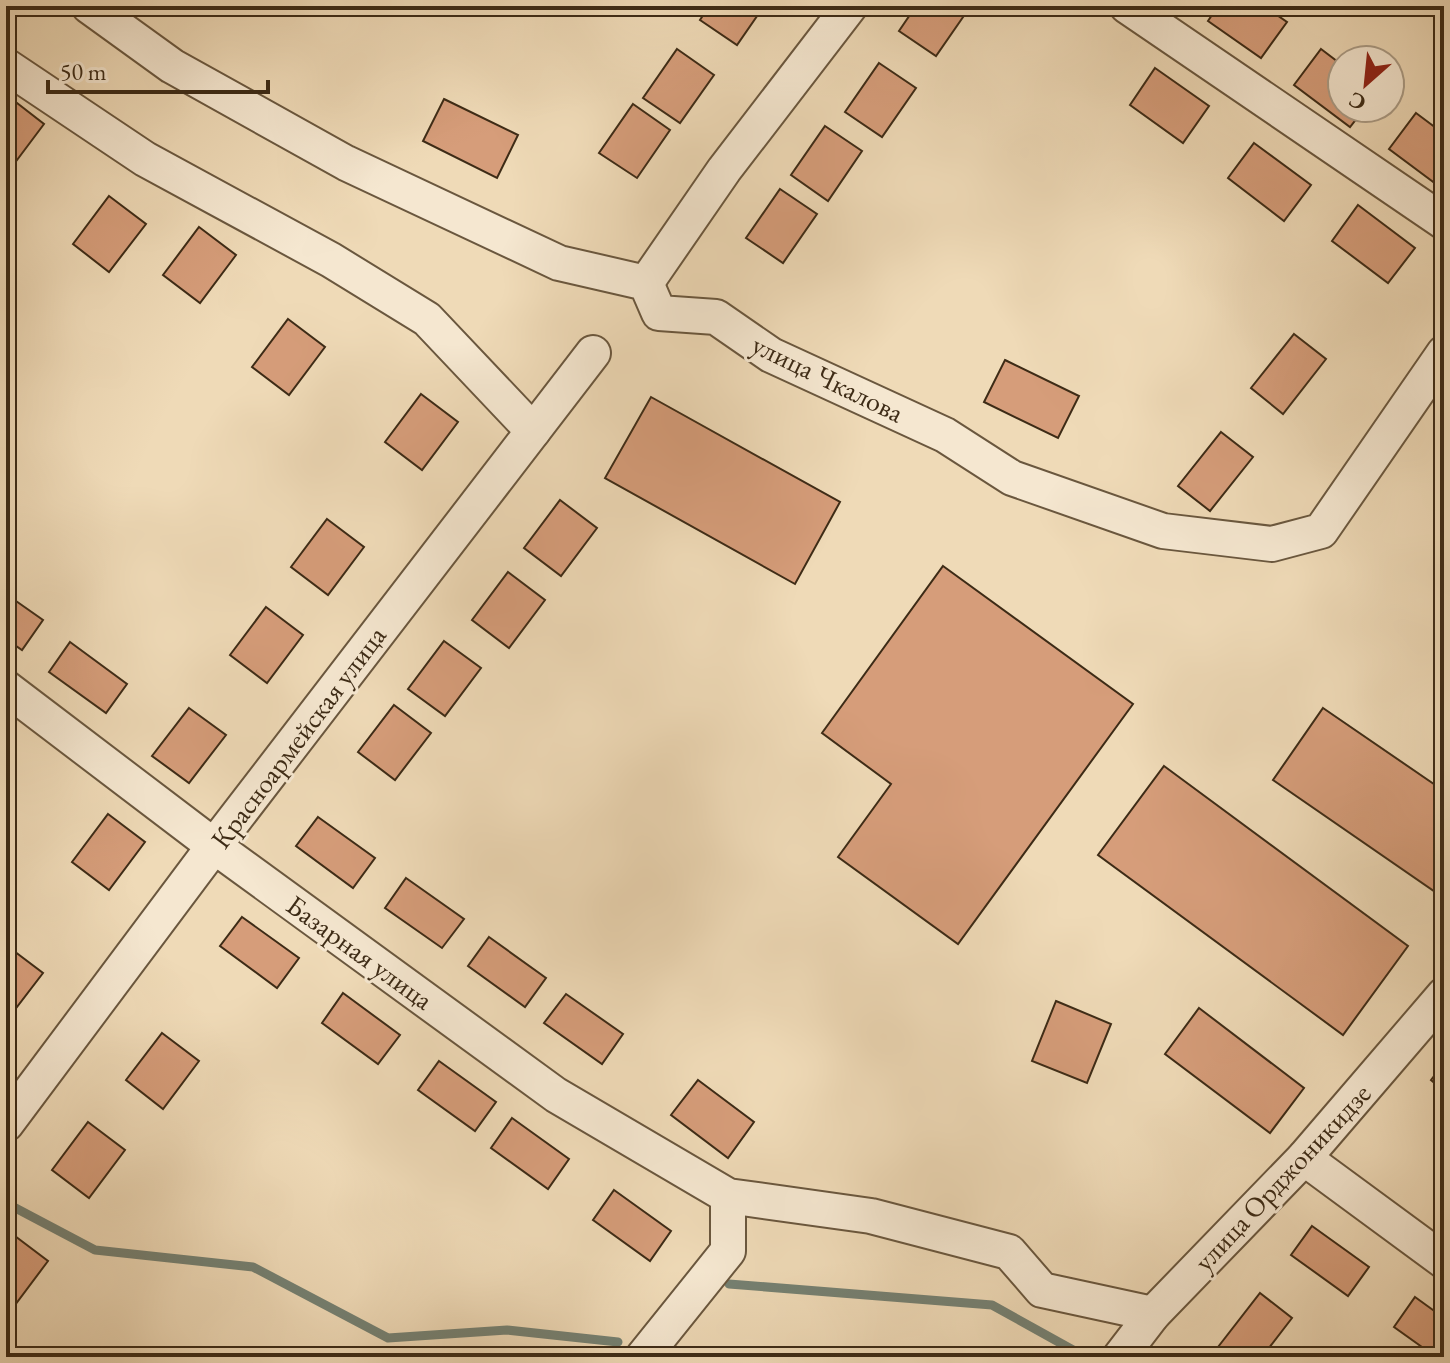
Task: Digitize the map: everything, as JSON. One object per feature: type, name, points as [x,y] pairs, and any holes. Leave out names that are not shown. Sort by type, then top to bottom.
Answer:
[{"type":"street","points":[[89,6],[172,66],[346,163],[559,263],[646,283],[724,170],[850,6]]},
{"type":"street","points":[[1127,6],[1444,222]]},
{"type":"street","points":[[6,66],[145,159],[331,260],[427,319],[533,431]]},
{"type":"street","name":"улица Чкалова","points":[[646,283],[659,313],[716,317],[771,355],[945,435],[1012,478],[1163,531],[1272,544],[1321,531],[1444,353]]},
{"type":"street","name":"Красноармейская улица","points":[[6,1124],[214,846],[593,353]]},
{"type":"street","name":"Базарная улица","points":[[6,688],[214,846],[556,1095],[728,1196]]},
{"type":"street","name":"улица Орджоникидзе","points":[[1120,1357],[1153,1314],[1304,1158],[1444,995]]},
{"type":"street","points":[[1304,1158],[1444,1261]]},
{"type":"street","points":[[643,1357],[728,1251],[728,1196],[871,1216],[1009,1252],[1042,1290],[1153,1314]]},
{"type":"building","points":[[709,6],[764,6],[737,45],[700,20]]},
{"type":"building","points":[[916,6],[970,7],[936,56],[899,31]]},
{"type":"building","points":[[1218,6],[1264,6],[1287,22],[1261,58],[1208,21]]},
{"type":"building","points":[[677,49],[714,75],[680,123],[643,98]]},
{"type":"building","points":[[1321,49],[1326,53],[1326,109],[1294,85]]},
{"type":"building","points":[[879,63],[916,88],[882,137],[845,112]]},
{"type":"building","points":[[1155,68],[1209,106],[1183,143],[1130,105]]},
{"type":"building","points":[[8,96],[44,124],[8,172],[6,170]]},
{"type":"building","points":[[444,99],[518,135],[497,178],[423,141]]},
{"type":"building","points":[[633,104],[670,130],[637,178],[599,153]]},
{"type":"building","points":[[1416,113],[1444,134],[1444,190],[1389,149]]},
{"type":"building","points":[[825,126],[862,151],[828,201],[791,175]]},
{"type":"building","points":[[1254,143],[1311,185],[1284,221],[1228,178]]},
{"type":"building","points":[[780,189],[817,214],[783,263],[746,238]]},
{"type":"building","points":[[109,196],[146,224],[109,272],[73,244]]},
{"type":"building","points":[[1358,205],[1415,248],[1388,283],[1332,241]]},
{"type":"building","points":[[199,227],[236,255],[200,303],[163,275]]},
{"type":"building","points":[[288,319],[325,347],[289,395],[252,367]]},
{"type":"building","points":[[1294,334],[1326,359],[1283,414],[1251,388]]},
{"type":"building","points":[[1005,360],[1079,396],[1058,438],[984,402]]},
{"type":"building","points":[[421,394],[458,422],[422,470],[385,442]]},
{"type":"building","points":[[651,397],[840,502],[795,584],[605,478]]},
{"type":"building","points":[[1221,432],[1253,457],[1210,511],[1178,486]]},
{"type":"building","points":[[560,500],[597,528],[561,576],[524,548]]},
{"type":"building","points":[[327,519],[364,547],[328,595],[291,567]]},
{"type":"building","points":[[943,566],[1133,704],[958,944],[838,857],[891,784],[822,733]]},
{"type":"building","points":[[508,572],[545,600],[509,648],[472,620]]},
{"type":"building","points":[[6,594],[43,620],[22,650],[6,639]]},
{"type":"building","points":[[266,607],[303,635],[267,683],[230,655]]},
{"type":"building","points":[[444,641],[481,668],[445,716],[408,689]]},
{"type":"building","points":[[70,642],[127,684],[106,713],[49,672]]},
{"type":"building","points":[[394,705],[431,733],[395,780],[358,752]]},
{"type":"building","points":[[189,708],[226,735],[189,783],[152,756]]},
{"type":"building","points":[[1323,708],[1444,791],[1444,898],[1273,780]]},
{"type":"building","points":[[1164,766],[1408,946],[1343,1035],[1098,855]]},
{"type":"building","points":[[108,814],[145,842],[109,890],[72,862]]},
{"type":"building","points":[[318,817],[375,858],[353,888],[296,846]]},
{"type":"building","points":[[406,878],[464,919],[442,948],[385,908]]},
{"type":"building","points":[[242,917],[299,958],[277,988],[220,946]]},
{"type":"building","points":[[489,937],[546,978],[525,1007],[468,966]]},
{"type":"building","points":[[6,945],[43,973],[7,1020],[6,1020]]},
{"type":"building","points":[[343,993],[400,1035],[378,1064],[322,1023]]},
{"type":"building","points":[[566,994],[623,1034],[602,1064],[544,1023]]},
{"type":"building","points":[[1056,1001],[1111,1024],[1087,1083],[1032,1061]]},
{"type":"building","points":[[1199,1008],[1304,1088],[1270,1133],[1165,1054]]},
{"type":"building","points":[[162,1033],[199,1061],[163,1109],[126,1080]]},
{"type":"building","points":[[439,1061],[496,1102],[475,1131],[418,1090]]},
{"type":"building","points":[[1444,1063],[1444,1091],[1431,1080]]},
{"type":"building","points":[[698,1080],[754,1122],[728,1158],[671,1115]]},
{"type":"building","points":[[512,1118],[569,1159],[548,1189],[491,1148]]},
{"type":"building","points":[[88,1122],[125,1150],[89,1198],[52,1170]]},
{"type":"building","points":[[614,1190],[671,1231],[650,1261],[593,1220]]},
{"type":"building","points":[[1312,1226],[1369,1267],[1348,1296],[1291,1255]]},
{"type":"building","points":[[11,1233],[48,1261],[12,1309],[6,1304],[6,1240]]},
{"type":"building","points":[[1260,1293],[1292,1318],[1262,1357],[1230,1357],[1218,1347]]},
{"type":"building","points":[[1415,1297],[1444,1318],[1444,1357],[1436,1357],[1394,1327]]},
{"type":"waterway","points":[[6,1203],[95,1250],[253,1267],[388,1338],[507,1330],[618,1342]]},
{"type":"waterway","points":[[729,1284],[992,1305],[1082,1355]]}]
